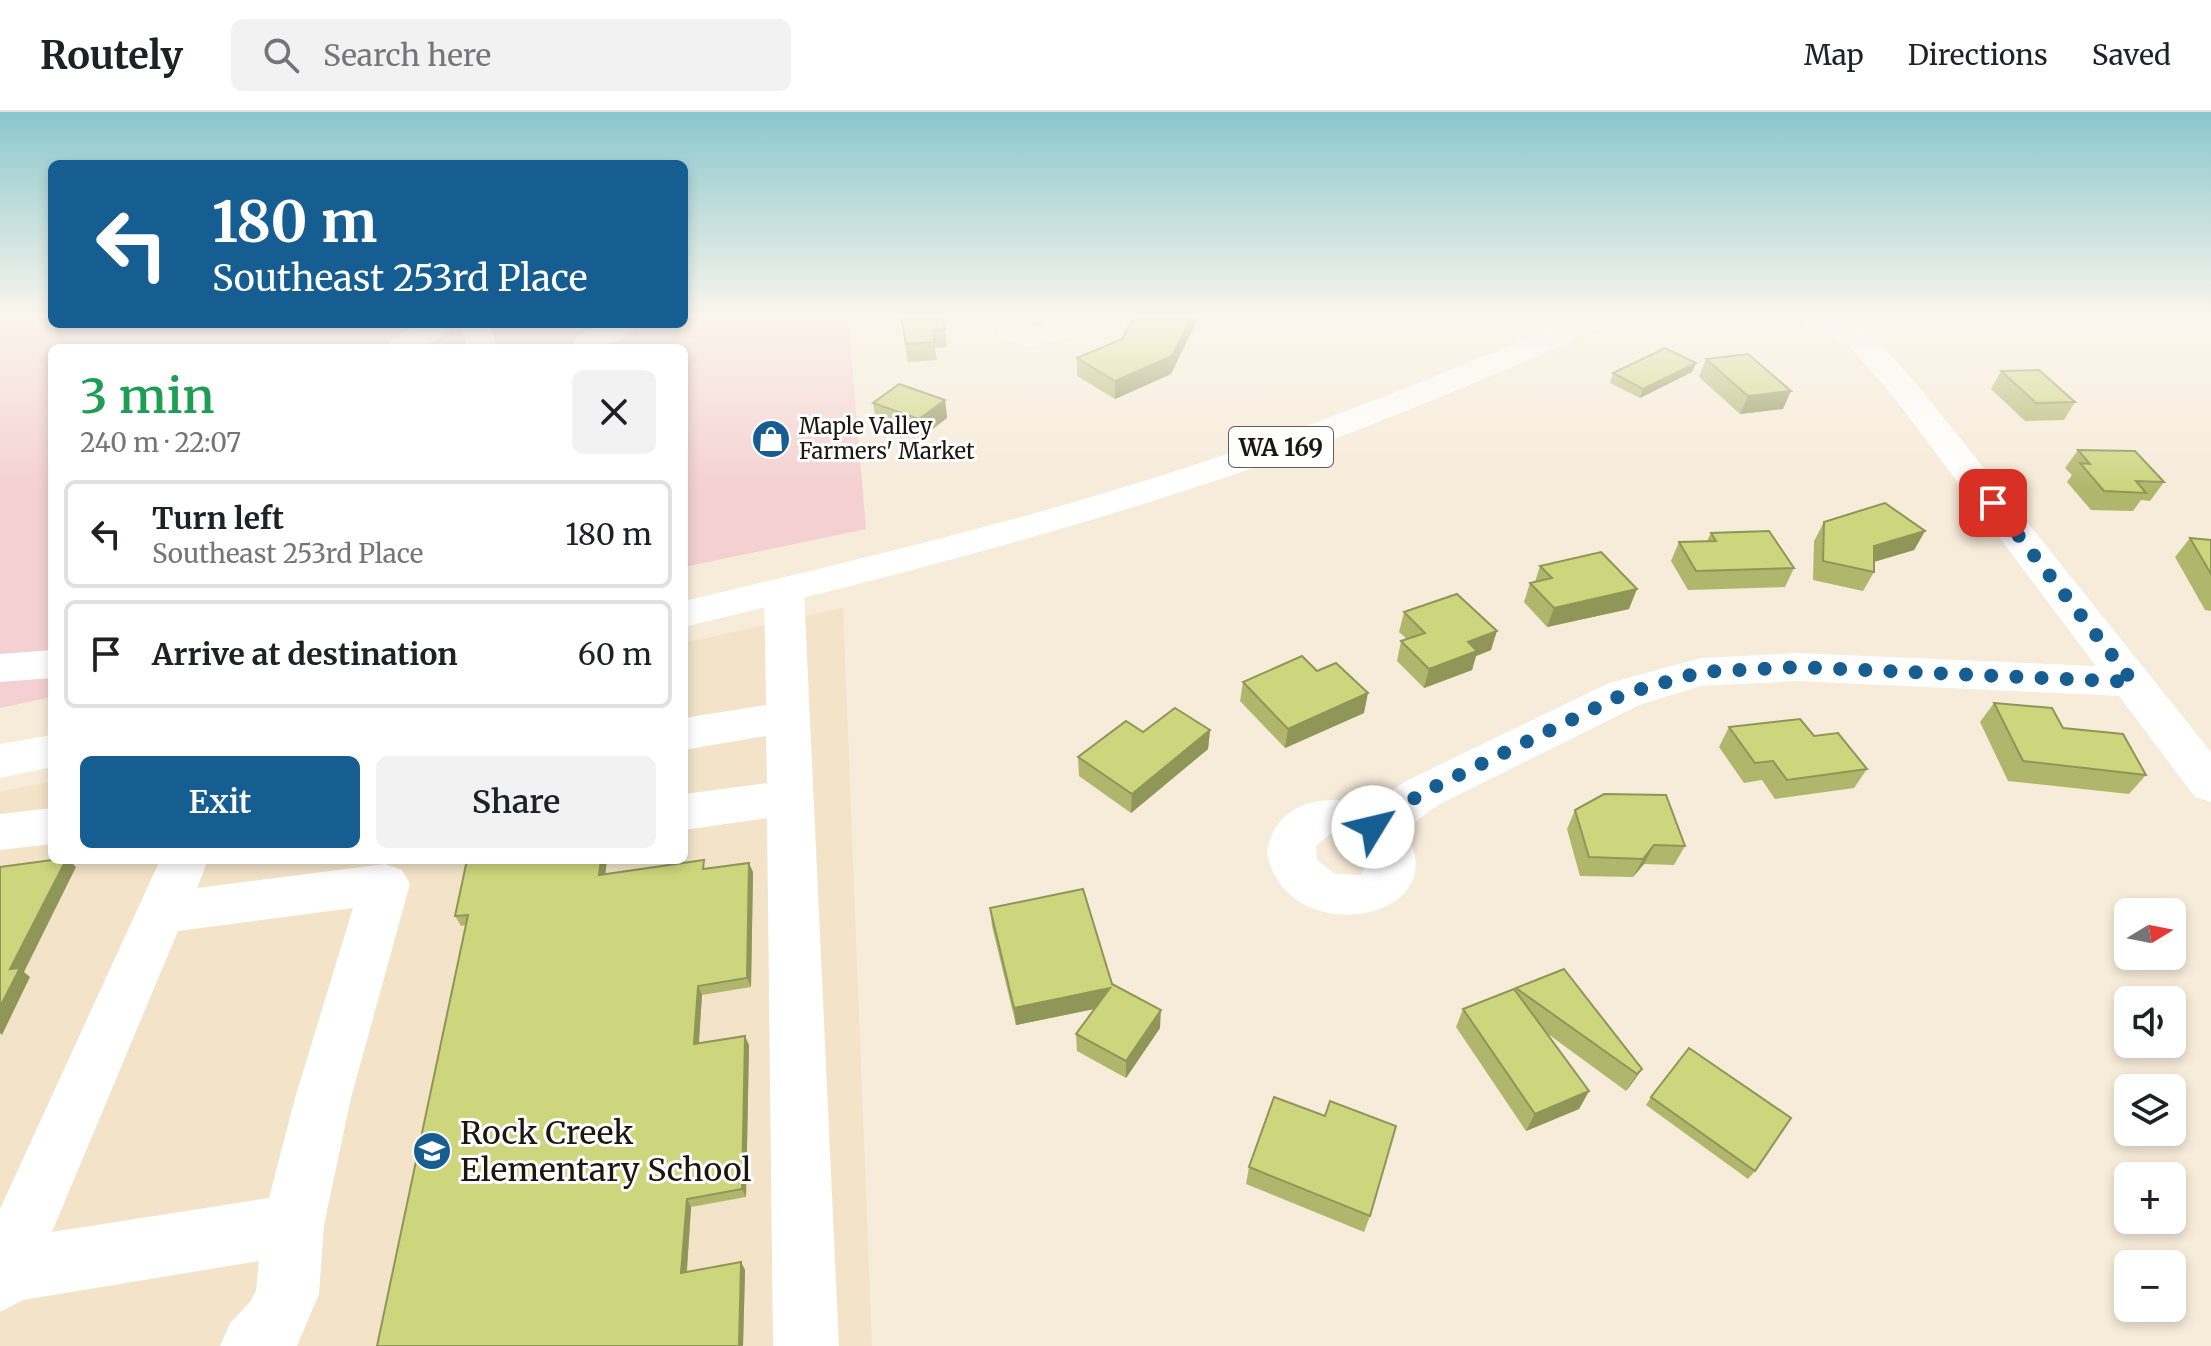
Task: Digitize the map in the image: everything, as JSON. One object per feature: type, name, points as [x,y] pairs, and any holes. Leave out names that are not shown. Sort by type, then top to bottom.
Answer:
[{"type":"street","name":"WA 169","points":[[688,613],[1011,533],[1243,460],[1377,412],[1465,375]]},
{"type":"street","points":[[1890,375],[1904,389],[2211,785]]},
{"type":"street","points":[[784,590],[806,1346]]},
{"type":"street","points":[[0,668],[48,664]]},
{"type":"street","points":[[1373,827],[1422,793],[1624,694],[1701,672],[1798,667],[2133,682]]},
{"type":"street","points":[[688,733],[787,717]]},
{"type":"street","points":[[0,761],[48,752]]},
{"type":"street","points":[[688,811],[790,797]]},
{"type":"street","points":[[0,832],[48,826]]},
{"type":"street","points":[[1,1275],[182,864]]},
{"type":"street","points":[[161,913],[294,878],[385,884],[323,1098],[293,1225],[287,1294],[273,1325],[253,1346]]},
{"type":"street","points":[[1,1275],[293,1225]]},
{"type":"shaded area","points":[[0,375],[48,375],[48,698],[0,708]]},
{"type":"shaded area","points":[[688,375],[853,375],[866,529],[688,566]]},
{"type":"shaded area","name":"Rock Creek Elementary School","points":[[843,608],[872,1346],[0,1346],[0,792],[48,782],[48,864],[688,864],[688,642]]},
{"type":"building","points":[[1104,375],[1130,375],[1115,381]]},
{"type":"building","points":[[1616,375],[1672,375],[1643,389]]},
{"type":"building","points":[[1724,375],[1772,375],[1791,391],[1748,396]]},
{"type":"building","points":[[2005,375],[2044,375],[2075,402],[2036,403]]},
{"type":"building","points":[[899,384],[945,400],[919,419],[873,403]]},
{"type":"building","points":[[2078,450],[2135,451],[2164,482],[2136,481],[2146,493],[2104,491],[2080,463],[2090,464]]},
{"type":"building","points":[[1885,503],[1925,531],[1874,546],[1874,572],[1823,561],[1824,522]]},
{"type":"building","points":[[1769,531],[1794,568],[1696,571],[1679,542],[1716,541],[1711,533]]},
{"type":"building","points":[[2190,538],[2211,540],[2211,574]]},
{"type":"building","points":[[1601,552],[1637,589],[1554,608],[1530,583],[1552,578],[1540,566]]},
{"type":"building","points":[[1457,594],[1497,631],[1468,642],[1477,651],[1429,669],[1401,641],[1425,633],[1404,612]]},
{"type":"building","points":[[1302,656],[1317,671],[1336,663],[1368,693],[1288,729],[1243,682]]},
{"type":"building","points":[[1994,703],[2052,708],[2063,728],[2123,734],[2146,775],[2023,761]]},
{"type":"building","points":[[1175,708],[1210,730],[1132,794],[1078,757],[1126,721],[1143,732]]},
{"type":"building","points":[[1800,719],[1814,736],[1838,733],[1867,769],[1787,780],[1773,761],[1755,763],[1729,727]]},
{"type":"building","points":[[1604,794],[1666,795],[1685,846],[1654,845],[1643,859],[1589,857],[1575,810]]},
{"type":"building","points":[[704,860],[703,869],[749,863],[747,978],[698,986],[694,1044],[745,1036],[742,1189],[687,1199],[681,1273],[741,1262],[739,1346],[377,1346],[468,915],[455,916],[466,864],[600,864],[599,875]]},
{"type":"building","points":[[48,861],[48,864],[64,864],[10,969],[20,968],[0,1007],[0,867]]},
{"type":"building","points":[[1083,889],[1112,984],[1161,1010],[1126,1061],[1076,1034],[1110,988],[1014,1008],[990,908]]},
{"type":"building","points":[[1564,969],[1642,1069],[1637,1074],[1516,988]]},
{"type":"building","points":[[1514,989],[1589,1091],[1535,1114],[1463,1009]]},
{"type":"building","points":[[1689,1048],[1791,1118],[1755,1171],[1651,1097]]},
{"type":"building","points":[[1274,1097],[1325,1116],[1330,1101],[1396,1126],[1370,1216],[1249,1167]]},
{"type":"place","name":"Maple Valley Farmers' Market","points":[[771,439]]},
{"type":"place","name":"Rock Creek Elementary School","points":[[432,1151]]},
{"type":"route","points":[[1373,827],[1422,793],[1624,694],[1701,672],[1798,667],[2133,682],[1993,503]]}]
